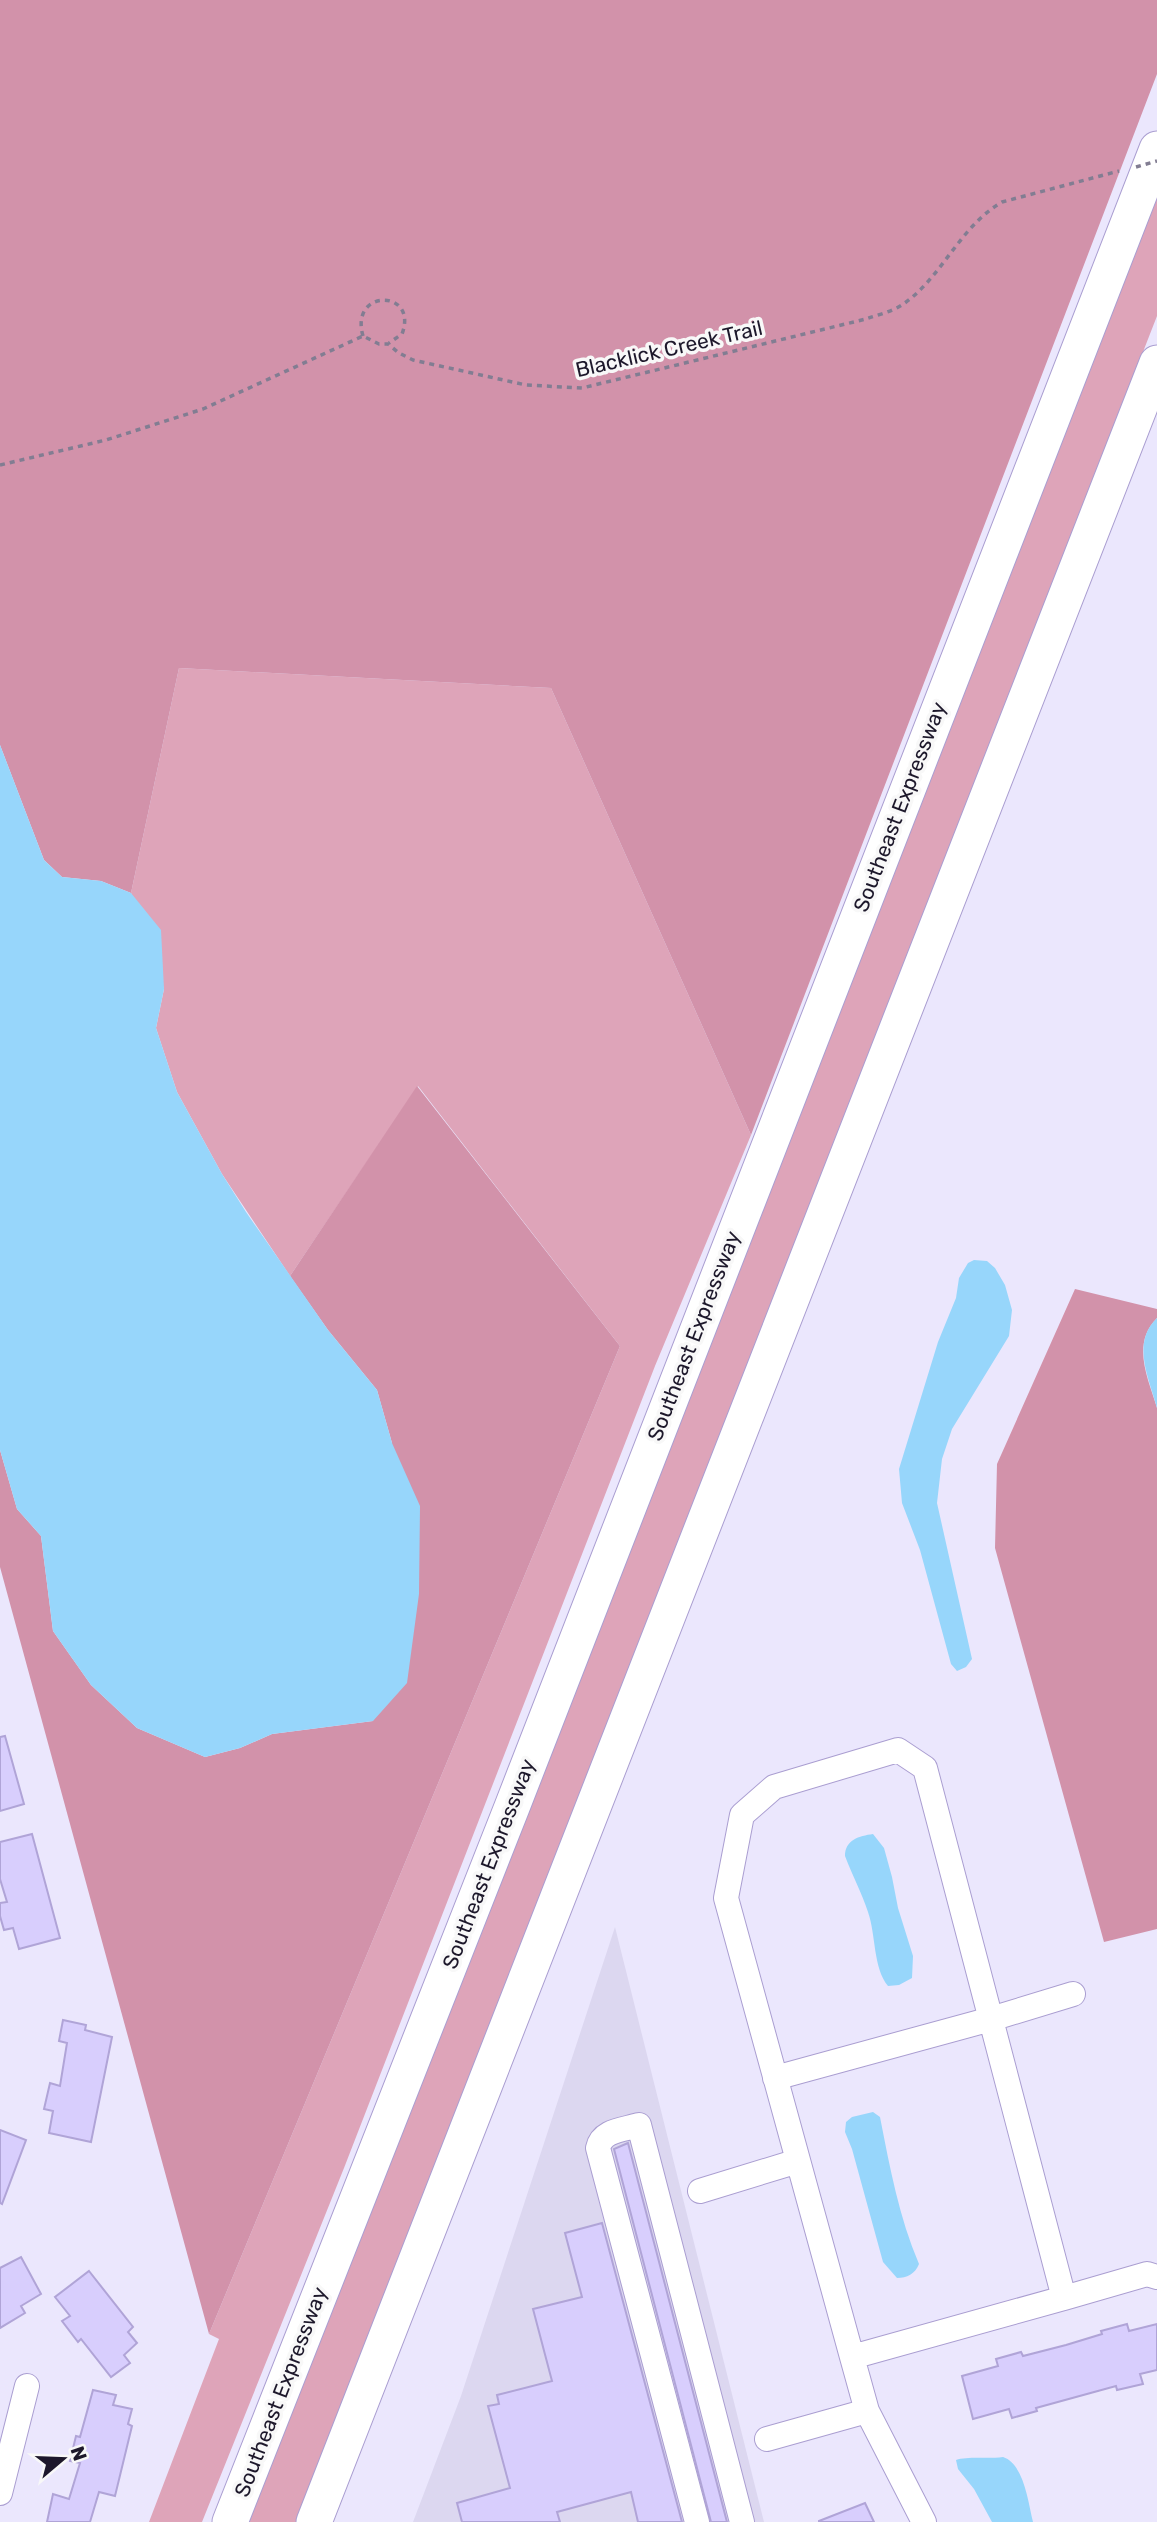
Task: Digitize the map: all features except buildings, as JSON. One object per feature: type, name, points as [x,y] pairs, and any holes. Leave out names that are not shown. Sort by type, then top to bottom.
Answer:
[{"type":"highway","name":"Southeast Expressway","points":[[230,2522],[506,1820],[1146,158]]},
{"type":"highway","points":[[314,2522],[1157,363]]},
{"type":"street","points":[[924,2522],[867,2411],[726,1898],[742,1815],[774,1787],[898,1750],[925,1768],[1064,2298]]},
{"type":"street","points":[[775,2078],[1073,1994]]},
{"type":"street","points":[[696,2522],[598,2148],[605,2135],[639,2125],[742,2522]]},
{"type":"street","points":[[700,2191],[798,2161]]},
{"type":"street","points":[[852,2357],[1147,2274],[1157,2277]]},
{"type":"street","points":[[0,2493],[27,2386]]},
{"type":"street","points":[[767,2439],[867,2411]]},
{"type":"path","points":[[1146,158],[1157,161]]},
{"type":"path","name":"Blacklick Creek Trail","points":[[363,336],[379,344],[388,344],[413,360],[526,385],[582,388],[883,313],[902,305],[916,292],[933,275],[970,227],[1002,202],[1123,170]]},
{"type":"path","points":[[0,465],[106,440],[203,409],[363,336],[362,316],[375,301],[388,300],[401,307],[405,321],[402,334],[388,344]]},
{"type":"shaded area","points":[[0,0],[1157,0],[1157,74],[751,1135],[551,688],[179,668],[131,893],[101,881],[62,877],[44,860],[0,745]]},
{"type":"shaded area","points":[[1157,190],[1157,316],[297,2522],[247,2522]]},
{"type":"shaded area","points":[[179,668],[551,688],[751,1135],[655,1366],[344,2168],[202,2522],[149,2522],[219,2339],[209,2334],[620,1346],[418,1086],[290,1276],[222,1174],[177,1092],[156,1028],[164,989],[131,893]]},
{"type":"shaded area","points":[[417,1086],[620,1346],[209,2334],[0,1567],[0,1450],[17,1509],[41,1536],[53,1631],[91,1685],[137,1728],[205,1757],[240,1748],[272,1734],[373,1721],[392,1443],[377,1390],[328,1330],[290,1276]]},
{"type":"shaded area","points":[[1075,1289],[1157,1309],[1157,1318],[1149,1328],[1143,1350],[1146,1373],[1157,1408],[1157,1929],[1104,1942],[995,1548],[997,1464]]},
{"type":"shaded area","points":[[615,1927],[764,2522],[413,2522],[461,2396]]},
{"type":"water","points":[[0,745],[44,860],[62,877],[101,881],[131,893],[161,930],[164,989],[156,1028],[177,1092],[246,1212],[328,1330],[377,1390],[392,1443],[420,1506],[419,1594],[407,1683],[373,1721],[272,1734],[240,1748],[205,1757],[137,1728],[91,1685],[53,1631],[41,1536],[17,1509],[0,1450]]},
{"type":"water","points":[[974,1260],[987,1261],[995,1268],[1005,1285],[1012,1310],[1009,1336],[952,1429],[942,1459],[937,1503],[972,1659],[966,1667],[957,1671],[951,1664],[920,1550],[902,1503],[899,1469],[938,1342],[956,1298],[959,1278],[968,1263]]},
{"type":"water","points":[[1157,1318],[1157,1408],[1143,1350],[1149,1328]]},
{"type":"water","points":[[873,1834],[884,1848],[913,1956],[912,1978],[899,1985],[888,1986],[883,1979],[868,1912],[845,1856],[850,1843]]},
{"type":"water","points":[[873,2112],[880,2117],[891,2174],[919,2264],[913,2273],[904,2277],[897,2278],[883,2262],[845,2132],[846,2122],[852,2117]]},
{"type":"water","points":[[1003,2457],[1016,2467],[1020,2475],[1033,2522],[992,2522],[974,2489],[958,2469],[956,2460]]}]
